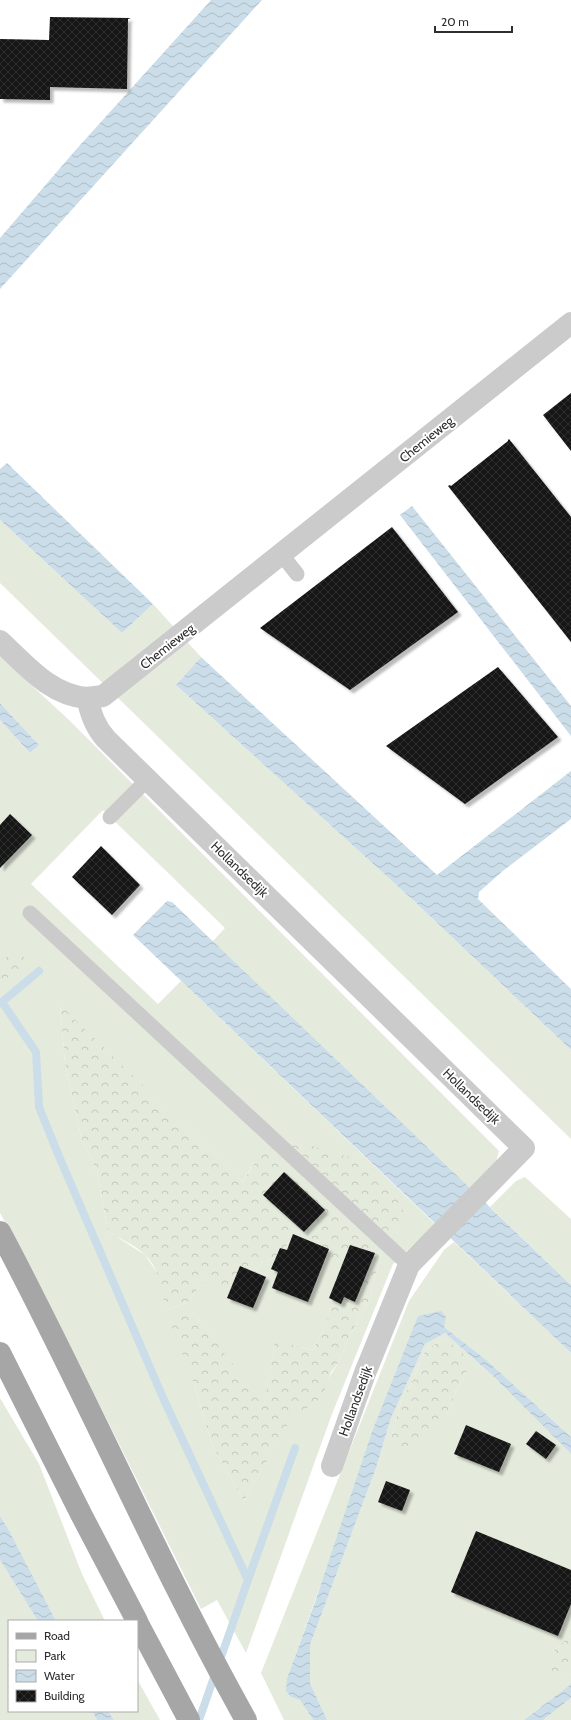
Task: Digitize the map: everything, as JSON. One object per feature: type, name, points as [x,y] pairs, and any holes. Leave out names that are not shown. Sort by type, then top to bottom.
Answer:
[{"type":"main road","points":[[0,1232],[39,1305],[208,1652],[246,1720]]},
{"type":"main road","points":[[0,1353],[136,1620]]},
{"type":"main road","points":[[138,1623],[189,1720]]},
{"type":"street","name":"Chemieweg","points":[[87,698],[103,696],[282,555],[571,323]]},
{"type":"street","points":[[0,641],[52,687],[75,697],[87,698]]},
{"type":"street","name":"Hollandsedijk","points":[[87,698],[92,719],[98,730],[524,1148],[409,1265],[365,1373],[332,1466]]},
{"type":"lane","points":[[282,555],[297,574]]},
{"type":"lane","points":[[110,818],[148,779]]},
{"type":"lane","points":[[30,913],[409,1265]]},
{"type":"green space","points":[[0,520],[122,633],[153,604],[201,657],[176,685],[414,901],[571,1050],[571,1139],[0,583]]},
{"type":"green space","points":[[0,656],[69,720],[499,1151],[495,1166],[471,1189],[212,942],[225,928],[103,810],[31,884],[158,1004],[181,981],[435,1224],[393,1264],[332,1414],[246,1653],[217,1600],[201,1609],[41,1287],[0,1213],[0,720],[30,753],[39,745],[0,703]],"holes":[[[60,1006],[243,1182],[254,1162],[355,1159],[383,1186],[406,1217],[385,1241],[369,1300],[349,1337],[338,1363],[311,1407],[295,1411],[244,1501],[212,1445],[194,1384],[193,1312],[264,1406],[275,1340],[314,1350],[333,1306],[340,1266],[314,1246],[290,1240],[280,1255],[262,1263],[252,1279],[207,1276],[188,1302],[165,1311],[164,1292],[158,1274],[145,1255],[108,1231],[97,1172],[81,1137],[65,1063]]]},
{"type":"green space","points":[[19,950],[30,967],[0,981],[0,961]]},
{"type":"green space","points":[[60,1005],[243,1182],[260,1153],[278,1146],[309,1145],[355,1159],[371,1172],[397,1200],[407,1217],[385,1241],[369,1300],[349,1337],[338,1363],[331,1372],[323,1395],[311,1407],[295,1412],[244,1501],[212,1445],[194,1384],[170,1322],[193,1312],[264,1405],[275,1339],[314,1350],[333,1305],[340,1267],[314,1246],[290,1240],[280,1255],[262,1263],[244,1292],[222,1292],[215,1287],[207,1276],[188,1302],[165,1311],[160,1281],[150,1261],[137,1248],[108,1231],[97,1172],[81,1137],[65,1063]]},
{"type":"green space","points":[[525,1177],[571,1219],[571,1285],[490,1207],[516,1181]]},
{"type":"green space","points":[[454,1242],[571,1353],[571,1437],[484,1358],[444,1327],[418,1316],[287,1678],[291,1697],[300,1700],[313,1720],[284,1720],[261,1673],[409,1301],[444,1250]]},
{"type":"green space","points":[[445,1333],[493,1376],[571,1454],[571,1636],[553,1651],[566,1676],[571,1674],[571,1684],[524,1720],[327,1720],[310,1683],[310,1645],[376,1468],[391,1418],[425,1344]],"holes":[[[442,1339],[447,1342],[466,1373],[456,1391],[447,1415],[391,1438],[402,1398],[411,1385],[425,1351]]]},
{"type":"green space","points":[[442,1339],[457,1348],[469,1361],[466,1373],[456,1391],[447,1415],[423,1443],[408,1453],[391,1443],[402,1398],[411,1385],[425,1351]]},
{"type":"green space","points":[[0,1398],[39,1464],[82,1574],[105,1620],[55,1620],[0,1516]]},
{"type":"green space","points":[[0,1560],[37,1620],[8,1620],[8,1712],[93,1712],[97,1720],[0,1720]]},
{"type":"green space","points":[[571,1636],[571,1674],[566,1676],[553,1676],[549,1663],[550,1657],[556,1648]]},
{"type":"green space","points":[[138,1681],[160,1720],[114,1720],[109,1712],[138,1712]]},
{"type":"green space","points":[[571,1698],[571,1720],[543,1720],[567,1701]]},
{"type":"water","points":[[211,0],[262,0],[0,289],[0,238],[73,153]]},
{"type":"water","points":[[7,463],[153,604],[122,633],[0,520],[0,469]]},
{"type":"water","points":[[412,506],[571,706],[571,736],[400,515]]},
{"type":"water","points":[[201,657],[437,875],[571,771],[571,819],[504,870],[479,892],[478,899],[571,989],[571,1050],[414,901],[176,685]]},
{"type":"water","points":[[0,703],[39,745],[30,753],[0,720]]},
{"type":"water","points":[[167,901],[172,902],[571,1285],[571,1353],[133,935]]},
{"type":"water","points":[[441,1311],[446,1317],[444,1327],[484,1358],[571,1437],[571,1454],[493,1376],[445,1333],[425,1344],[391,1418],[376,1468],[310,1645],[310,1683],[327,1720],[313,1720],[300,1700],[291,1697],[286,1691],[287,1678],[315,1602],[372,1432],[418,1316]]},
{"type":"water","points":[[0,1516],[55,1620],[37,1620],[0,1560]]},
{"type":"water","points":[[571,1684],[571,1698],[543,1720],[524,1720]]},
{"type":"water","points":[[93,1712],[109,1712],[114,1720],[97,1720]]},
{"type":"building","points":[[50,17],[131,18],[128,19],[127,89],[50,87],[50,100],[0,99],[0,39],[49,40]]},
{"type":"building","points":[[571,393],[571,451],[543,415]]},
{"type":"building","points":[[509,439],[571,517],[571,642],[448,486],[451,486]]},
{"type":"building","points":[[392,527],[458,612],[350,690],[260,628]]},
{"type":"building","points":[[498,667],[558,737],[465,804],[386,746]]},
{"type":"building","points":[[10,814],[32,835],[0,868],[0,825]]},
{"type":"building","points":[[101,846],[140,885],[112,915],[72,877]]},
{"type":"building","points":[[284,1172],[325,1210],[304,1232],[263,1195]]},
{"type":"building","points":[[293,1234],[329,1249],[308,1302],[272,1288],[278,1272],[271,1269],[280,1248],[287,1250]]},
{"type":"building","points":[[350,1245],[375,1253],[355,1302],[344,1297],[341,1304],[329,1298]]},
{"type":"building","points":[[240,1266],[266,1277],[253,1308],[227,1298]]},
{"type":"building","points":[[466,1425],[511,1444],[499,1472],[454,1454]]},
{"type":"building","points":[[536,1431],[556,1445],[546,1459],[526,1444]]},
{"type":"building","points":[[386,1481],[410,1490],[402,1511],[378,1502]]},
{"type":"building","points":[[476,1531],[571,1570],[571,1604],[558,1636],[451,1592]]},
{"type":"waterway","points":[[39,971],[2,1002],[36,1052],[39,1107],[164,1400],[248,1580],[295,1448]]},
{"type":"waterway","points":[[199,1720],[248,1580]]}]
